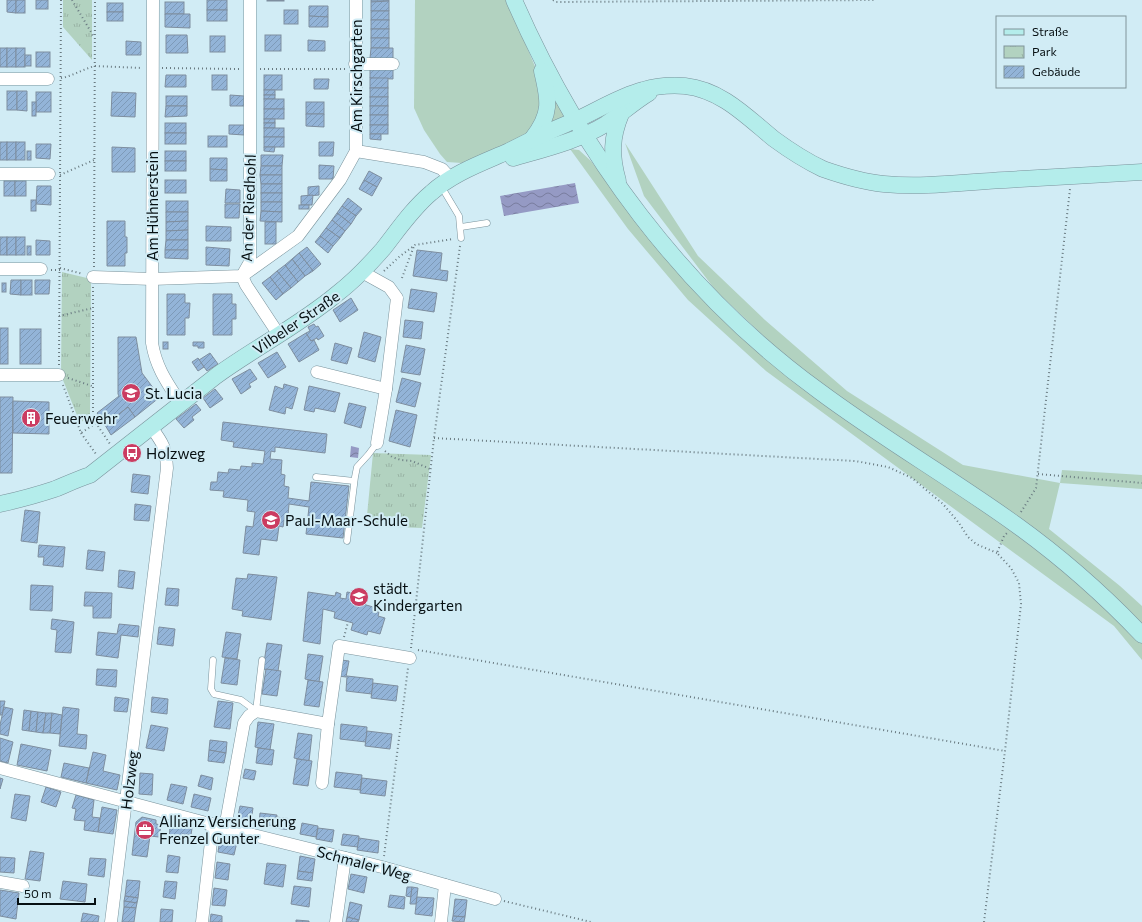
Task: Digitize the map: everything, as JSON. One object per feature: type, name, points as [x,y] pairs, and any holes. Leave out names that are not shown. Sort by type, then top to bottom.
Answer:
[{"type":"street","name":"Am Hühnerstein","points":[[153,0],[152,343],[153,352],[160,372],[181,404]]},
{"type":"street","name":"An der Riedhohl","points":[[250,0],[250,262],[242,276],[246,285],[279,335]]},
{"type":"street","name":"Am Kirschgarten","points":[[242,276],[298,236],[340,180],[356,152],[356,0]]},
{"type":"street","points":[[514,0],[535,46],[584,135],[621,190],[658,238],[717,303],[765,347],[818,390],[1026,533],[1068,565],[1095,588],[1142,635]]},
{"type":"street","points":[[532,139],[540,129],[546,116],[548,104],[546,88],[535,46]]},
{"type":"street","points":[[355,67],[393,64]]},
{"type":"street","points":[[0,79],[48,79]]},
{"type":"street","name":"Vilbeler Straße","points":[[0,504],[54,489],[90,476],[203,386],[236,362],[311,314],[335,296],[368,276],[420,203],[445,182],[480,163],[629,94],[645,89],[668,86],[689,87],[710,93],[734,106],[774,138],[806,160],[836,174],[873,183],[919,185],[1142,172]]},
{"type":"street","name":"Vilbeler Straße","points":[[480,163],[513,158],[584,135],[621,114],[639,99],[660,87]]},
{"type":"street","points":[[621,114],[614,131],[613,142],[614,164],[621,190]]},
{"type":"street","name":"Am Kirschgarten","points":[[356,152],[424,162],[442,169],[445,182]]},
{"type":"street","points":[[0,174],[55,174]]},
{"type":"street","points":[[0,269],[41,270]]},
{"type":"street","points":[[93,277],[152,279],[242,276]]},
{"type":"street","points":[[368,276],[389,287],[397,298],[386,389],[377,443]]},
{"type":"street","points":[[317,372],[386,389]]},
{"type":"street","points":[[0,375],[59,375]]},
{"type":"street","name":"Holzweg","points":[[111,922],[167,468],[166,454],[161,440],[151,427]]},
{"type":"street","points":[[322,783],[328,724],[339,646],[414,654]]},
{"type":"street","points":[[202,922],[219,826],[244,723],[249,716],[256,711],[328,724]]},
{"type":"street","name":"Schmaler Weg","points":[[0,768],[219,826],[382,867],[495,899]]},
{"type":"street","points":[[336,922],[345,858]]},
{"type":"street","points":[[0,882],[23,886]]},
{"type":"street","points":[[441,922],[445,885]]},
{"type":"lane","points":[[445,182],[459,216],[461,238]]},
{"type":"lane","points":[[461,227],[488,223]]},
{"type":"lane","points":[[347,541],[357,467],[377,443]]},
{"type":"lane","points":[[316,477],[354,481]]},
{"type":"lane","points":[[214,660],[212,692],[241,700],[256,711],[262,660]]},
{"type":"path","points":[[61,0],[55,174],[60,268],[59,375],[81,433],[93,449]]},
{"type":"path","points":[[72,0],[94,38]]},
{"type":"path","points":[[95,0],[93,414],[96,423],[118,455]]},
{"type":"path","points":[[553,0],[556,2],[564,2],[874,0]]},
{"type":"path","points":[[67,77],[95,66],[250,69],[355,67]]},
{"type":"path","points":[[55,174],[94,160]]},
{"type":"path","points":[[368,276],[399,257],[415,245],[461,238],[430,469],[414,654],[382,867]]},
{"type":"path","points":[[402,278],[415,245]]},
{"type":"path","points":[[60,268],[93,277]]},
{"type":"path","points":[[59,316],[93,308]]},
{"type":"path","points":[[59,375],[93,386]]},
{"type":"path","points":[[81,433],[96,423]]},
{"type":"path","points":[[434,438],[854,461],[888,466],[912,478],[943,504],[959,523],[968,537],[976,544],[997,553]]},
{"type":"path","points":[[377,443],[392,457],[401,460],[412,460],[430,469]]},
{"type":"path","points":[[1037,474],[1142,483]]},
{"type":"path","points":[[341,646],[348,622]]},
{"type":"path","points":[[414,654],[1005,751]]},
{"type":"path","points":[[495,899],[591,922]]},
{"type":"green space","points":[[63,0],[92,0],[92,60],[63,27]]},
{"type":"green space","points":[[415,0],[507,0],[539,76],[545,109],[532,134],[462,163],[447,162],[440,154],[424,130],[414,108]]},
{"type":"green space","points":[[553,97],[566,117],[548,127]]},
{"type":"green space","points":[[625,143],[698,256],[765,320],[847,391],[963,465],[1060,483],[1049,529],[1120,586],[1142,606],[1142,628],[793,364],[716,291],[644,196]]},
{"type":"green space","points":[[570,149],[579,150],[591,161],[625,206],[717,312],[1062,564],[1142,640],[1142,660],[1114,626],[766,371],[688,300],[628,229]]},
{"type":"green space","points":[[62,272],[91,279],[90,416],[80,423],[61,375]]},
{"type":"green space","points":[[373,453],[431,455],[422,528],[366,526]]},
{"type":"green space","points":[[1062,470],[1142,475],[1142,489],[1060,483]]},
{"type":"water","points":[[575,183],[579,203],[504,216],[500,196]]},
{"type":"water","points":[[351,446],[359,448],[358,458],[350,457]]},
{"type":"building","points":[[7,0],[16,0],[16,13],[7,12]]},
{"type":"building","points":[[16,0],[25,0],[25,13],[16,13]]},
{"type":"building","points":[[36,0],[48,0],[48,9],[36,9]]},
{"type":"building","points":[[207,0],[227,0],[227,10],[207,10]]},
{"type":"building","points":[[284,0],[284,1],[267,1]]},
{"type":"building","points":[[371,0],[389,0],[389,1],[371,2]]},
{"type":"building","points":[[389,1],[389,11],[371,11],[371,2]]},
{"type":"building","points":[[165,2],[184,2],[184,14],[165,14]]},
{"type":"building","points":[[107,3],[123,3],[123,12],[107,12]]},
{"type":"building","points":[[309,6],[328,6],[328,17],[309,16]]},
{"type":"building","points":[[207,10],[227,10],[227,21],[207,21]]},
{"type":"building","points":[[284,10],[298,10],[298,24],[284,24]]},
{"type":"building","points":[[371,11],[389,11],[389,20],[371,20]]},
{"type":"building","points":[[107,12],[123,12],[123,21],[107,21]]},
{"type":"building","points":[[165,14],[190,14],[190,28],[165,27]]},
{"type":"building","points":[[309,16],[328,17],[328,27],[309,27]]},
{"type":"building","points":[[371,20],[389,20],[389,29],[371,29]]},
{"type":"building","points":[[371,29],[389,29],[389,38],[371,38]]},
{"type":"building","points":[[166,35],[187,35],[188,53],[166,53]]},
{"type":"building","points":[[265,35],[281,35],[281,51],[265,51]]},
{"type":"building","points":[[210,36],[225,36],[225,52],[210,52]]},
{"type":"building","points":[[371,38],[389,38],[389,48],[371,48]]},
{"type":"building","points":[[308,40],[325,41],[325,51],[308,51]]},
{"type":"building","points":[[126,41],[141,42],[141,55],[126,55]]},
{"type":"building","points":[[0,48],[7,48],[7,67],[0,67]]},
{"type":"building","points":[[7,48],[16,48],[16,67],[7,67]]},
{"type":"building","points":[[16,48],[25,48],[25,67],[16,67]]},
{"type":"building","points":[[371,48],[393,48],[393,59],[370,58]]},
{"type":"building","points":[[36,52],[50,52],[50,67],[36,67]]},
{"type":"building","points":[[25,55],[31,55],[31,66],[25,66]]},
{"type":"building","points":[[370,68],[393,68],[393,79],[370,78]]},
{"type":"building","points":[[166,75],[186,75],[186,87],[165,87]]},
{"type":"building","points":[[212,75],[227,75],[227,90],[212,90]]},
{"type":"building","points":[[264,75],[282,75],[282,90],[264,90]]},
{"type":"building","points":[[370,78],[388,78],[388,88],[370,88]]},
{"type":"building","points":[[314,79],[329,79],[328,89],[314,89]]},
{"type":"building","points":[[370,88],[388,88],[388,97],[370,97]]},
{"type":"building","points":[[264,90],[275,90],[275,95],[264,95]]},
{"type":"building","points":[[7,91],[17,91],[17,110],[7,110]]},
{"type":"building","points":[[17,91],[27,91],[27,111],[17,110]]},
{"type":"building","points":[[36,92],[51,92],[51,112],[36,112]]},
{"type":"building","points":[[112,92],[136,93],[135,117],[111,116]]},
{"type":"building","points":[[230,95],[244,96],[244,106],[230,106]]},
{"type":"building","points":[[264,95],[275,95],[275,99],[264,99]]},
{"type":"building","points":[[166,96],[187,96],[187,106],[166,106]]},
{"type":"building","points":[[370,97],[388,97],[388,106],[370,106]]},
{"type":"building","points":[[264,99],[284,99],[284,109],[264,109]]},
{"type":"building","points":[[32,102],[36,102],[36,116],[32,116]]},
{"type":"building","points":[[306,102],[324,102],[324,114],[306,114]]},
{"type":"building","points":[[166,106],[187,106],[187,116],[165,117]]},
{"type":"building","points":[[370,106],[388,106],[388,115],[370,115]]},
{"type":"building","points":[[264,109],[284,109],[284,119],[264,119]]},
{"type":"building","points":[[306,114],[324,114],[324,127],[306,126]]},
{"type":"building","points":[[370,115],[388,115],[388,125],[370,125]]},
{"type":"building","points":[[264,119],[275,119],[275,123],[264,123]]},
{"type":"building","points":[[165,123],[186,123],[186,133],[165,133]]},
{"type":"building","points":[[264,123],[275,123],[275,128],[264,128]]},
{"type":"building","points":[[229,125],[244,125],[244,135],[229,134]]},
{"type":"building","points":[[370,125],[388,125],[388,134],[370,134]]},
{"type":"building","points":[[264,128],[284,128],[284,137],[264,137]]},
{"type":"building","points":[[165,133],[186,133],[186,144],[165,144]]},
{"type":"building","points":[[370,134],[381,134],[381,140],[370,139]]},
{"type":"building","points":[[208,136],[227,136],[227,147],[208,147]]},
{"type":"building","points":[[264,137],[284,137],[284,147],[264,147]]},
{"type":"building","points":[[0,142],[7,142],[7,160],[0,160]]},
{"type":"building","points":[[7,142],[16,142],[16,160],[7,160]]},
{"type":"building","points":[[16,142],[25,142],[25,160],[16,160]]},
{"type":"building","points":[[319,142],[334,142],[333,156],[319,156]]},
{"type":"building","points":[[36,144],[51,144],[50,159],[36,158]]},
{"type":"building","points":[[112,147],[135,148],[135,172],[112,172]]},
{"type":"building","points":[[264,147],[275,147],[274,152],[264,151]]},
{"type":"building","points":[[27,151],[31,151],[31,160],[27,160]]},
{"type":"building","points":[[165,151],[186,151],[186,161],[165,161]]},
{"type":"building","points":[[261,155],[283,155],[282,166],[261,166]]},
{"type":"building","points":[[210,158],[227,158],[227,170],[210,169]]},
{"type":"building","points":[[165,161],[186,161],[186,171],[165,171]]},
{"type":"building","points":[[319,165],[334,166],[333,179],[319,179]]},
{"type":"building","points":[[261,166],[282,166],[282,175],[260,175]]},
{"type":"building","points":[[210,169],[227,170],[227,181],[210,181]]},
{"type":"building","points":[[369,171],[382,178],[377,187],[364,180]]},
{"type":"building","points":[[260,175],[282,175],[282,184],[261,184]]},
{"type":"building","points":[[165,180],[186,180],[186,193],[165,193]]},
{"type":"building","points":[[364,180],[377,187],[372,196],[359,189]]},
{"type":"building","points":[[4,181],[15,181],[15,196],[4,196]]},
{"type":"building","points":[[15,181],[26,181],[26,196],[15,196]]},
{"type":"building","points":[[261,184],[282,184],[282,193],[261,193]]},
{"type":"building","points":[[37,186],[51,186],[51,205],[36,204]]},
{"type":"building","points":[[319,186],[319,195],[308,196],[308,187]]},
{"type":"building","points":[[226,189],[240,190],[240,203],[225,203]]},
{"type":"building","points":[[261,193],[282,193],[282,202],[261,202]]},
{"type":"building","points":[[313,195],[312,205],[301,205],[301,196]]},
{"type":"building","points":[[348,198],[362,209],[356,216],[342,206]]},
{"type":"building","points":[[31,200],[36,200],[36,211],[31,211]]},
{"type":"building","points":[[166,201],[188,201],[188,212],[166,212]]},
{"type":"building","points":[[261,202],[282,202],[282,212],[261,211]]},
{"type":"building","points":[[225,204],[240,204],[239,218],[225,218]]},
{"type":"building","points":[[299,205],[309,205],[309,209],[299,209]]},
{"type":"building","points":[[342,206],[356,216],[351,224],[337,213]]},
{"type":"building","points":[[261,211],[282,212],[282,222],[260,221]]},
{"type":"building","points":[[166,212],[188,212],[188,221],[166,222]]},
{"type":"building","points":[[337,213],[351,224],[345,231],[332,220]]},
{"type":"building","points":[[332,220],[345,231],[340,238],[326,228]]},
{"type":"building","points":[[107,221],[125,221],[127,253],[125,253],[125,266],[107,266]]},
{"type":"building","points":[[188,221],[188,230],[166,231],[166,222]]},
{"type":"building","points":[[265,222],[276,222],[276,244],[265,244]]},
{"type":"building","points":[[206,226],[231,227],[231,241],[206,241]]},
{"type":"building","points":[[326,228],[340,238],[333,246],[320,236]]},
{"type":"building","points":[[188,230],[188,240],[166,240],[166,231]]},
{"type":"building","points":[[320,236],[333,246],[328,253],[315,242]]},
{"type":"building","points":[[0,237],[7,237],[7,255],[0,255]]},
{"type":"building","points":[[7,237],[16,237],[16,255],[7,255]]},
{"type":"building","points":[[16,237],[25,237],[25,255],[16,255]]},
{"type":"building","points":[[36,240],[50,241],[50,255],[36,255]]},
{"type":"building","points":[[166,240],[188,240],[188,250],[165,250]]},
{"type":"building","points":[[27,246],[31,246],[31,255],[27,255]]},
{"type":"building","points":[[206,247],[230,249],[229,266],[206,265]]},
{"type":"building","points":[[307,247],[321,264],[313,271],[299,253]]},
{"type":"building","points":[[165,250],[188,250],[188,259],[165,258]]},
{"type":"building","points":[[417,250],[442,253],[440,270],[448,271],[447,281],[413,276]]},
{"type":"building","points":[[299,253],[313,271],[305,276],[292,259]]},
{"type":"building","points":[[292,259],[305,276],[298,282],[285,265]]},
{"type":"building","points":[[285,265],[298,282],[291,288],[277,271]]},
{"type":"building","points":[[277,271],[291,288],[283,294],[270,277]]},
{"type":"building","points":[[270,277],[283,294],[276,300],[262,283]]},
{"type":"building","points":[[11,280],[21,280],[21,295],[10,294]]},
{"type":"building","points":[[21,280],[32,280],[32,295],[21,295]]},
{"type":"building","points":[[35,280],[50,280],[49,294],[35,294]]},
{"type":"building","points":[[2,283],[6,283],[6,292],[2,292]]},
{"type":"building","points":[[411,289],[437,293],[434,312],[408,308]]},
{"type":"building","points":[[167,294],[185,294],[185,303],[190,303],[189,318],[185,318],[185,335],[167,335]]},
{"type":"building","points":[[213,294],[232,294],[232,304],[236,304],[236,319],[232,319],[232,335],[213,335]]},
{"type":"building","points":[[351,298],[358,310],[340,322],[333,310]]},
{"type":"building","points":[[405,320],[423,322],[421,339],[403,337]]},
{"type":"building","points":[[314,324],[316,327],[318,326],[324,336],[318,340],[317,338],[311,341],[306,333],[310,331],[308,327]]},
{"type":"building","points":[[0,328],[8,328],[8,364],[0,364]]},
{"type":"building","points":[[20,329],[41,329],[41,364],[20,364]]},
{"type":"building","points":[[364,332],[381,337],[375,362],[358,357]]},
{"type":"building","points":[[306,333],[311,341],[314,340],[319,350],[299,362],[288,344]]},
{"type":"building","points":[[118,337],[136,337],[142,373],[160,397],[135,417],[128,407],[105,425],[97,413],[119,396]]},
{"type":"building","points":[[163,342],[168,342],[168,349],[163,349]]},
{"type":"building","points":[[193,342],[204,342],[204,348],[193,346]]},
{"type":"building","points":[[335,343],[352,348],[347,364],[331,360]]},
{"type":"building","points":[[406,345],[425,349],[420,375],[401,372]]},
{"type":"building","points":[[277,352],[286,367],[268,378],[258,363]]},
{"type":"building","points":[[210,353],[218,364],[207,371],[199,360]]},
{"type":"building","points":[[198,358],[204,367],[198,371],[192,362]]},
{"type":"building","points":[[250,369],[257,379],[249,384],[251,387],[241,394],[232,379]]},
{"type":"building","points":[[402,378],[421,383],[415,407],[396,402]]},
{"type":"building","points":[[284,384],[298,388],[292,409],[286,407],[285,414],[269,410],[275,386],[283,389]]},
{"type":"building","points":[[309,386],[340,393],[335,412],[315,408],[314,412],[304,410]]},
{"type":"building","points":[[215,389],[223,399],[210,408],[203,398]]},
{"type":"building","points":[[0,397],[13,397],[12,473],[0,473]]},
{"type":"building","name":"Feuerwehr","points":[[13,401],[49,402],[49,434],[13,433]]},
{"type":"building","points":[[349,403],[366,407],[361,428],[344,423]]},
{"type":"building","points":[[196,404],[201,410],[192,417],[194,420],[184,428],[176,419]]},
{"type":"building","points":[[128,407],[135,417],[111,435],[105,425]]},
{"type":"building","points":[[396,410],[417,415],[410,447],[389,441]]},
{"type":"building","points":[[223,422],[327,434],[325,453],[275,447],[275,452],[271,451],[270,459],[282,460],[281,474],[285,475],[284,486],[289,487],[288,498],[309,501],[311,482],[349,486],[343,538],[306,534],[309,507],[289,504],[288,516],[285,516],[283,527],[279,526],[277,541],[261,539],[259,555],[243,553],[246,526],[253,527],[255,512],[247,511],[248,500],[223,497],[224,491],[210,490],[211,482],[217,482],[218,472],[228,473],[229,469],[240,470],[241,466],[252,467],[252,463],[263,464],[265,451],[233,447],[234,442],[221,440]]},
{"type":"building","points":[[133,474],[150,476],[148,494],[131,492]]},
{"type":"building","points":[[135,504],[151,506],[149,521],[134,520]]},
{"type":"building","points":[[25,510],[40,512],[37,543],[21,541]]},
{"type":"building","points":[[39,545],[65,547],[63,567],[43,565],[44,557],[38,557]]},
{"type":"building","points":[[88,550],[105,552],[103,571],[86,569]]},
{"type":"building","points":[[119,570],[135,572],[133,589],[118,587]]},
{"type":"building","points":[[248,574],[277,577],[271,620],[242,616],[243,611],[232,609],[236,578],[247,579]]},
{"type":"building","points":[[31,585],[53,586],[52,611],[30,610]]},
{"type":"building","points":[[167,588],[179,589],[178,606],[165,605]]},
{"type":"building","points":[[85,592],[112,593],[111,618],[93,618],[93,606],[84,606]]},
{"type":"building","points":[[308,592],[335,596],[336,592],[341,594],[340,598],[346,599],[347,592],[353,593],[353,597],[363,601],[363,604],[373,607],[373,611],[379,612],[378,616],[385,618],[380,634],[368,631],[367,635],[351,630],[353,623],[334,618],[335,612],[323,609],[320,644],[303,641]]},
{"type":"building","points":[[52,619],[74,622],[71,653],[55,652],[57,630],[51,629]]},
{"type":"building","points":[[119,624],[139,626],[138,637],[121,635],[118,658],[96,655],[98,632],[117,634]]},
{"type":"building","points":[[159,627],[175,629],[173,646],[157,644]]},
{"type":"building","points":[[226,632],[241,634],[237,659],[222,657]]},
{"type":"building","points":[[267,643],[282,645],[278,671],[263,669]]},
{"type":"building","points":[[308,654],[323,656],[319,682],[305,679]]},
{"type":"building","points":[[225,658],[240,660],[237,685],[221,683]]},
{"type":"building","points":[[341,660],[349,661],[346,677],[338,676]]},
{"type":"building","points":[[97,669],[117,670],[116,687],[96,685]]},
{"type":"building","points":[[266,669],[281,671],[277,696],[262,694]]},
{"type":"building","points":[[347,676],[373,679],[372,694],[346,691]]},
{"type":"building","points":[[308,680],[323,682],[319,707],[304,705]]},
{"type":"building","points":[[373,683],[398,686],[396,701],[371,698]]},
{"type":"building","points":[[115,697],[129,699],[127,712],[114,711]]},
{"type":"building","points":[[152,697],[168,699],[167,714],[151,712]]},
{"type":"building","points":[[0,701],[5,701],[2,715],[0,715]]},
{"type":"building","points":[[218,701],[233,703],[230,729],[214,727]]},
{"type":"building","points":[[4,707],[13,709],[8,736],[0,734],[0,725]]},
{"type":"building","points":[[63,707],[79,709],[77,734],[87,735],[86,749],[59,746]]},
{"type":"building","points":[[24,710],[31,711],[29,731],[22,730]]},
{"type":"building","points":[[31,711],[38,712],[36,732],[29,731]]},
{"type":"building","points":[[38,712],[46,713],[43,733],[36,732]]},
{"type":"building","points":[[46,713],[52,713],[50,733],[43,733]]},
{"type":"building","points":[[52,713],[62,715],[60,734],[50,733]]},
{"type":"building","points":[[258,722],[274,724],[270,750],[255,747]]},
{"type":"building","points":[[341,724],[367,727],[366,742],[340,739]]},
{"type":"building","points":[[151,725],[168,728],[164,751],[146,748]]},
{"type":"building","points":[[367,731],[392,734],[390,749],[365,746]]},
{"type":"building","points":[[298,733],[312,735],[309,761],[294,758]]},
{"type":"building","points":[[0,738],[13,742],[8,763],[0,761]]},
{"type":"building","points":[[210,740],[227,742],[226,753],[209,750]]},
{"type":"building","points":[[21,744],[51,750],[47,771],[17,765]]},
{"type":"building","points":[[258,748],[274,750],[272,765],[256,763]]},
{"type":"building","points":[[209,750],[226,753],[224,763],[208,761]]},
{"type":"building","points":[[93,752],[106,755],[103,771],[120,775],[117,790],[86,783]]},
{"type":"building","points":[[297,759],[312,761],[308,786],[293,784]]},
{"type":"building","points":[[64,763],[89,768],[86,783],[61,777]]},
{"type":"building","points":[[245,769],[256,771],[254,780],[243,778]]},
{"type":"building","points":[[336,772],[362,775],[360,790],[334,787]]},
{"type":"building","points":[[140,773],[153,774],[152,795],[139,794]]},
{"type":"building","points":[[201,775],[213,778],[211,790],[198,786]]},
{"type":"building","points":[[0,778],[3,779],[0,789]]},
{"type":"building","points":[[362,778],[387,781],[385,796],[360,793]]},
{"type":"building","points":[[171,784],[187,787],[183,804],[167,800]]},
{"type":"building","points":[[46,787],[61,792],[56,807],[41,802]]},
{"type":"building","points":[[15,794],[30,796],[26,821],[11,818]]},
{"type":"building","points":[[194,794],[211,798],[208,811],[191,807]]},
{"type":"building","points":[[76,795],[94,800],[92,817],[100,818],[98,832],[84,830],[85,821],[74,820],[76,809],[72,808]]},
{"type":"building","points":[[240,806],[253,808],[251,822],[237,820]]},
{"type":"building","points":[[102,807],[117,810],[113,834],[98,832]]},
{"type":"building","points":[[260,813],[277,815],[275,826],[259,824]]},
{"type":"building","points":[[142,817],[156,820],[156,824],[161,825],[159,837],[150,836],[147,857],[132,855],[136,822]]},
{"type":"building","points":[[276,817],[292,819],[291,830],[275,828]]},
{"type":"building","points":[[302,823],[318,826],[316,837],[300,834]]},
{"type":"building","points":[[170,826],[192,828],[191,835],[182,834],[181,843],[169,842]]},
{"type":"building","points":[[318,828],[334,830],[332,842],[316,839]]},
{"type":"building","points":[[343,834],[359,836],[358,847],[341,845]]},
{"type":"building","points":[[359,838],[379,841],[378,853],[357,850]]},
{"type":"building","points":[[220,839],[237,842],[234,855],[218,852]]},
{"type":"building","points":[[30,851],[44,853],[40,881],[25,879]]},
{"type":"building","points":[[168,855],[180,857],[178,873],[166,872]]},
{"type":"building","points":[[300,856],[315,859],[313,873],[298,871]]},
{"type":"building","points":[[0,857],[15,858],[14,873],[0,872]]},
{"type":"building","points":[[90,858],[106,859],[104,877],[88,875]]},
{"type":"building","points":[[217,862],[230,864],[228,880],[215,878]]},
{"type":"building","points":[[267,863],[286,865],[283,887],[264,884]]},
{"type":"building","points":[[298,871],[313,873],[312,881],[297,879]]},
{"type":"building","points":[[351,874],[367,877],[364,893],[348,889]]},
{"type":"building","points":[[127,880],[140,881],[138,898],[125,896]]},
{"type":"building","points":[[63,881],[87,884],[85,902],[60,899]]},
{"type":"building","points":[[165,881],[177,882],[175,899],[163,897]]},
{"type":"building","points":[[294,886],[311,888],[309,907],[291,904]]},
{"type":"building","points":[[407,887],[412,887],[411,897],[406,896]]},
{"type":"building","points":[[412,887],[418,888],[416,904],[410,904]]},
{"type":"building","points":[[214,888],[227,890],[225,906],[212,905]]},
{"type":"building","points":[[0,890],[19,893],[16,919],[0,916]]},
{"type":"building","points":[[390,895],[405,897],[404,909],[388,907]]},
{"type":"building","points":[[125,896],[138,898],[137,903],[124,901]]},
{"type":"building","points":[[417,897],[434,898],[432,916],[415,914]]},
{"type":"building","points":[[455,899],[467,900],[465,917],[453,916]]},
{"type":"building","points":[[124,901],[137,903],[136,908],[124,907]]},
{"type":"building","points":[[350,902],[362,905],[359,920],[347,917]]},
{"type":"building","points":[[124,907],[136,908],[134,922],[122,922]]},
{"type":"building","points":[[161,909],[173,910],[172,922],[160,922]]},
{"type":"building","points":[[83,913],[99,916],[98,922],[81,922]]},
{"type":"building","points":[[211,914],[222,916],[222,922],[210,922]]},
{"type":"building","points":[[453,916],[465,917],[464,922],[452,921]]},
{"type":"building","points":[[347,917],[359,920],[358,922],[346,922]]},
{"type":"building","points":[[296,920],[309,921],[309,922],[296,922]]},
{"type":"place","name":"St. Lucia","points":[[131,393]]},
{"type":"place","name":"Feuerwehr","points":[[31,418]]},
{"type":"place","name":"Holzweg","points":[[132,453]]},
{"type":"place","name":"Paul-Maar-Schule","points":[[271,520]]},
{"type":"place","name":"städt. Kindergarten","points":[[359,597]]},
{"type":"place","name":"Allianz Versicherung Frenzel Gunter","points":[[145,830]]}]
